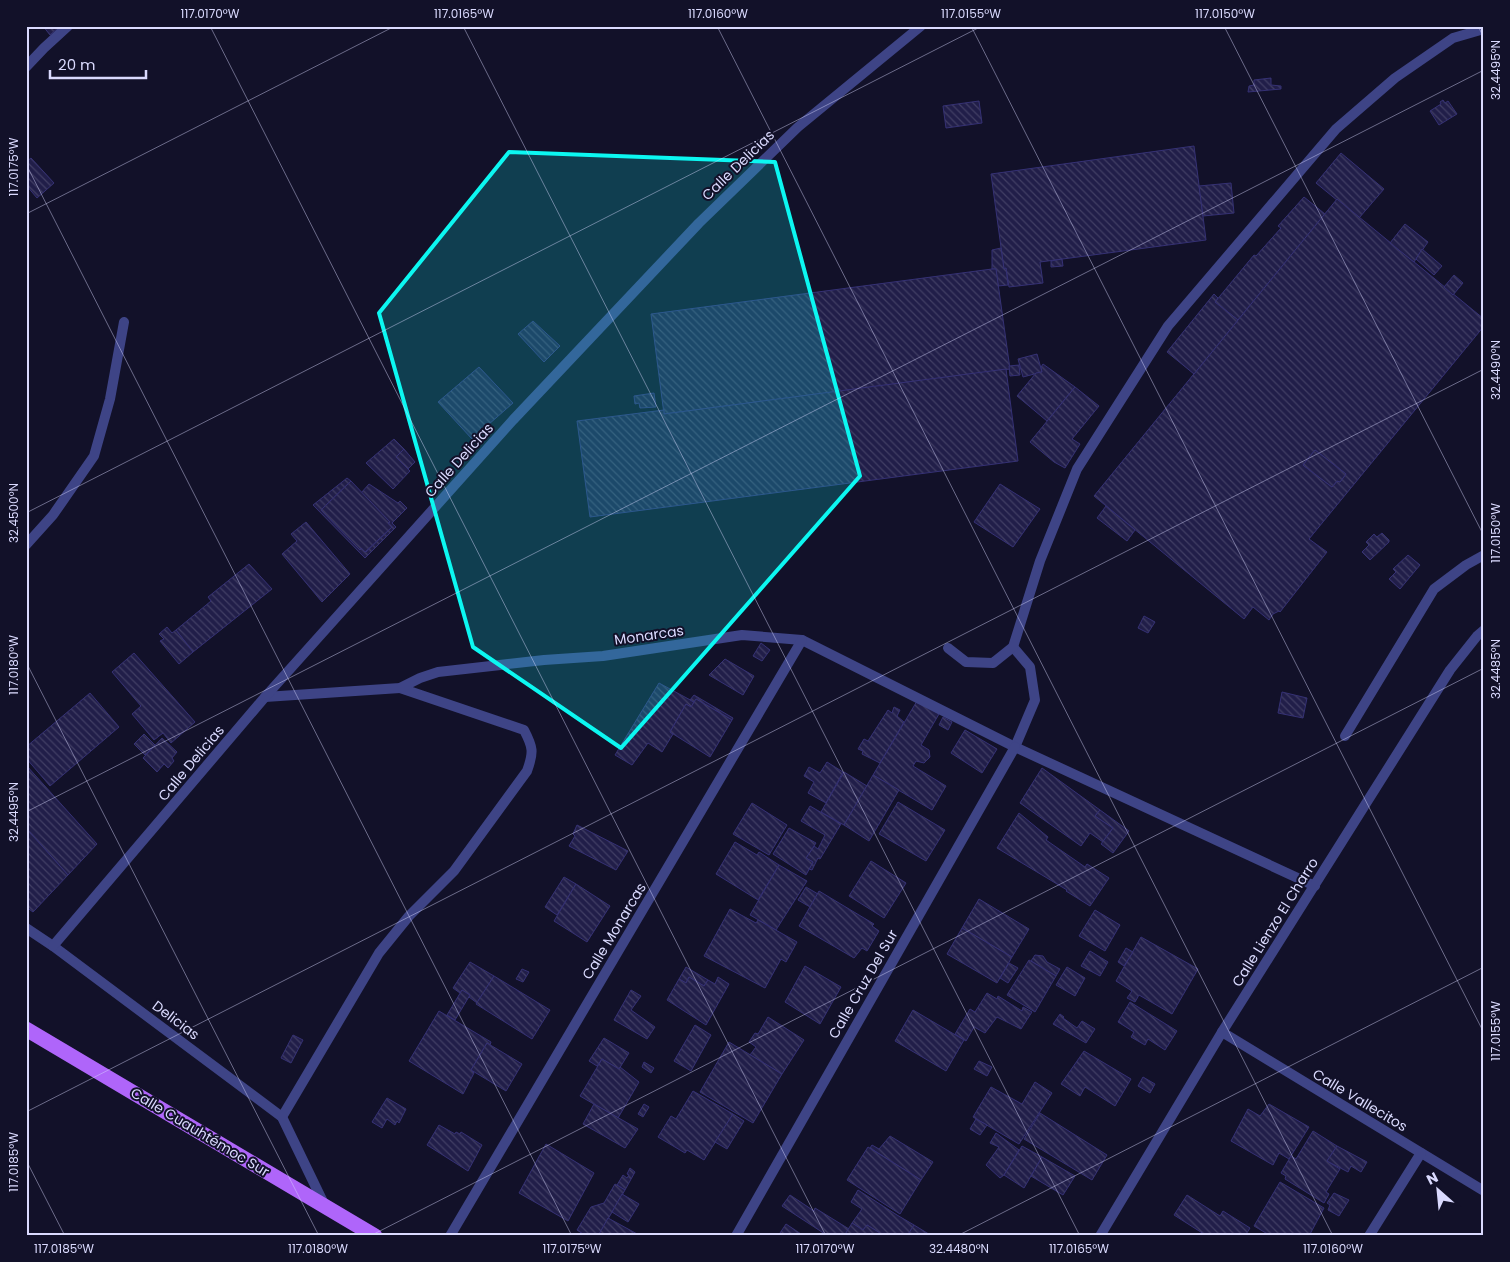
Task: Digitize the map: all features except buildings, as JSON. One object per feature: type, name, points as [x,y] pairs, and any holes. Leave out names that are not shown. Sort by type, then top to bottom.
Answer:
[{"type":"main road","name":"Calle Cuauhtémoc Sur","points":[[26,1029],[374,1236]]},
{"type":"street","points":[[26,67],[68,26]]},
{"type":"street","name":"Calle Delicias","points":[[53,946],[265,697],[513,420],[699,223],[798,127],[921,26]]},
{"type":"street","points":[[948,648],[966,662],[993,663],[1013,647],[1040,561],[1077,469],[1168,326],[1336,129],[1395,78],[1453,38],[1484,28]]},
{"type":"street","points":[[26,545],[53,515],[94,456],[110,399],[124,322]]},
{"type":"street","points":[[1345,736],[1434,590],[1466,565],[1484,555]]},
{"type":"street","name":"Calle Lienzo El Charro","points":[[1100,1236],[1222,1032],[1450,670],[1484,630]]},
{"type":"street","name":"Monarcas","points":[[265,697],[400,688],[438,672],[544,660],[604,656],[742,635],[802,640],[1015,746],[1315,886]]},
{"type":"street","name":"Calle Monarcas","points":[[450,1236],[802,640]]},
{"type":"street","name":"Calle Cruz Del Sur","points":[[736,1236],[1015,746],[1035,700],[1030,666],[1013,647]]},
{"type":"street","points":[[325,1206],[282,1117],[379,954],[409,916],[454,871],[528,771],[533,755],[531,742],[524,730],[400,688]]},
{"type":"street","name":"Delicias","points":[[26,928],[53,946],[282,1117]]},
{"type":"street","name":"Calle Vallecitos","points":[[1222,1032],[1484,1191]]},
{"type":"street","points":[[1369,1236],[1421,1152]]},
{"type":"highlighted area","points":[[509,152],[775,162],[860,476],[621,748],[473,647],[379,313]]}]
